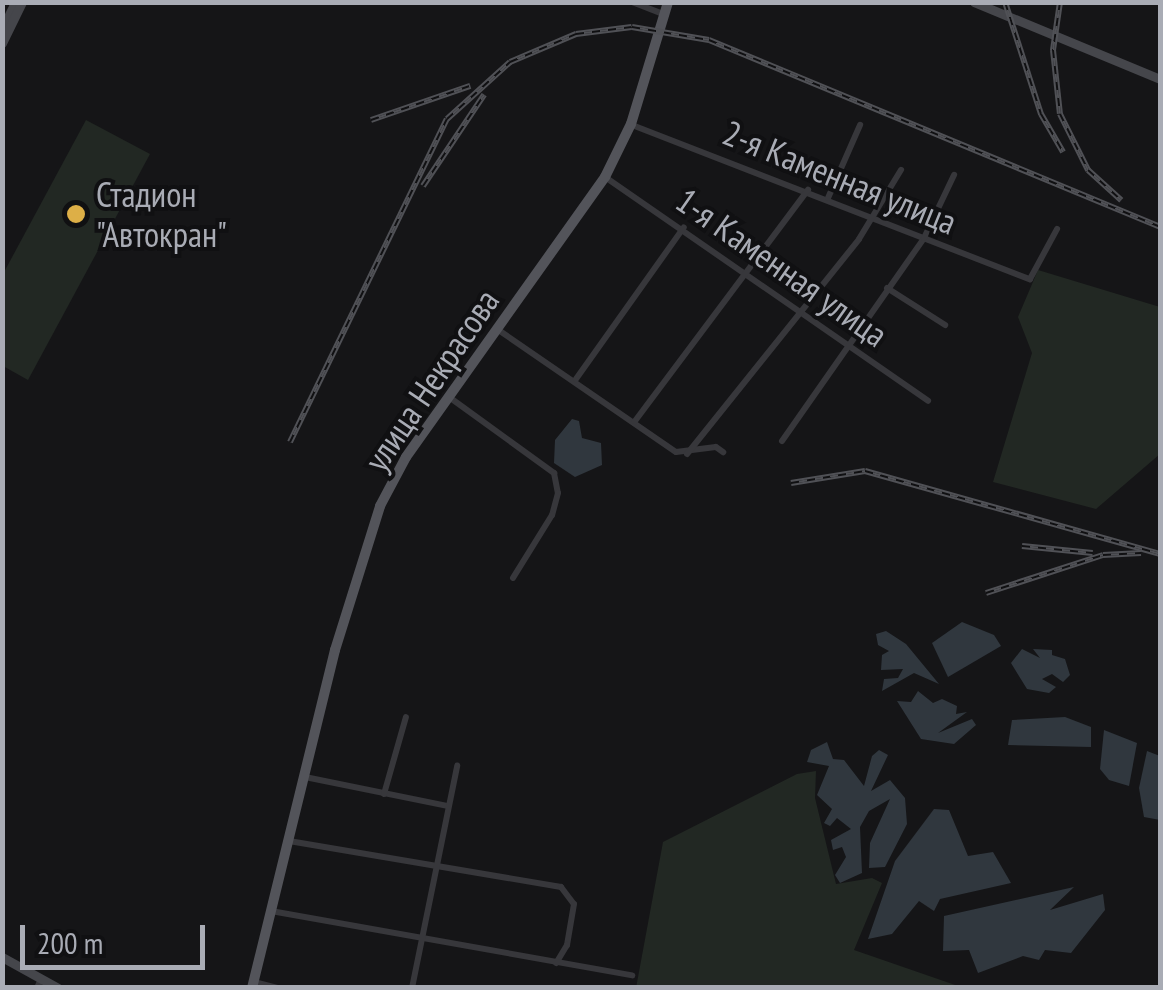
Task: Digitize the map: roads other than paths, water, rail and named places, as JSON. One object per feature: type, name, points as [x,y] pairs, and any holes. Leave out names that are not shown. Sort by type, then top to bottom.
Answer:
[{"type":"main road","points":[[2,29],[19,2]]},
{"type":"main road","points":[[2,43],[19,2]]},
{"type":"main road","points":[[974,2],[1160,79]]},
{"type":"main road","name":"улица Некрасова","points":[[253,985],[358,564],[380,506],[449,397],[606,177],[631,124],[666,8]]},
{"type":"main road","points":[[2,957],[39,983],[58,988]]},
{"type":"street","points":[[632,2],[666,8]]},
{"type":"street","name":"2-я Каменная улица","points":[[631,124],[1030,279],[1057,229]]},
{"type":"street","points":[[828,198],[860,125]]},
{"type":"street","points":[[687,454],[875,216],[900,170]]},
{"type":"street","points":[[782,441],[924,238],[954,175]]},
{"type":"street","name":"1-я Каменная улица","points":[[606,177],[684,226],[928,401]]},
{"type":"street","points":[[635,421],[808,190]]},
{"type":"street","points":[[576,379],[684,226]]},
{"type":"street","points":[[887,288],[945,325]]},
{"type":"street","points":[[497,330],[687,454],[716,447],[723,452]]},
{"type":"street","points":[[449,397],[554,473],[552,515],[513,578]]},
{"type":"street","points":[[384,794],[406,717]]},
{"type":"street","points":[[412,988],[457,766]]},
{"type":"street","points":[[305,777],[447,806]]},
{"type":"street","points":[[289,841],[571,893],[567,945],[556,963]]},
{"type":"street","points":[[271,911],[632,976]]},
{"type":"street","points":[[253,985],[278,988]]},
{"type":"railway","points":[[1005,2],[1041,114],[1063,152]]},
{"type":"railway","points":[[1060,2],[1053,50],[1060,114],[1088,170],[1121,200]]},
{"type":"railway","points":[[290,442],[447,119],[510,62],[576,34],[632,27],[709,40],[1160,227]]},
{"type":"railway","points":[[371,120],[470,86]]},
{"type":"railway","points":[[423,186],[484,95]]},
{"type":"railway","points":[[791,483],[865,471],[1160,554]]},
{"type":"railway","points":[[1022,546],[1093,553]]},
{"type":"railway","points":[[986,593],[1103,555],[1141,553]]},
{"type":"place","name":"Стадион \"Автокран\"","points":[[76,214]]}]
